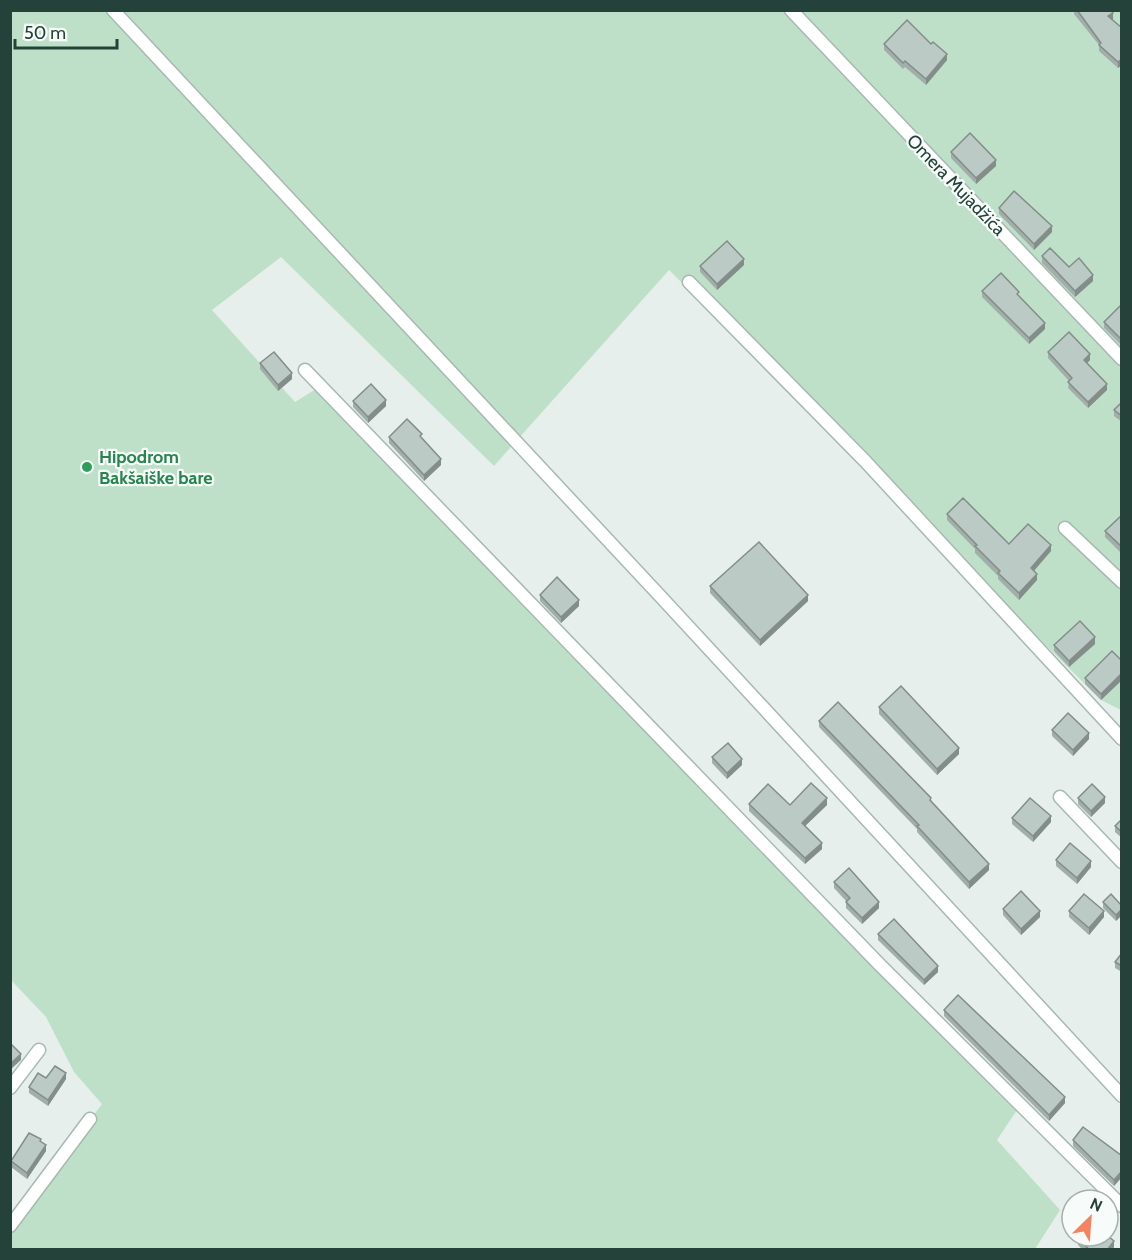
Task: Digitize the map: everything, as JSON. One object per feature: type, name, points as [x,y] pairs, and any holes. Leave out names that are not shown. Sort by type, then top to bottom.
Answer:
[{"type":"street","points":[[113,10],[1122,1096]]},
{"type":"street","name":"Omera Mujadžića","points":[[791,10],[1122,359]]},
{"type":"street","points":[[689,282],[865,461],[1122,739]]},
{"type":"street","points":[[305,370],[879,964],[1122,1206]]},
{"type":"street","points":[[1065,528],[1122,582]]},
{"type":"street","points":[[1060,797],[1122,862]]},
{"type":"street","points":[[10,1088],[39,1050]]},
{"type":"street","points":[[10,1226],[90,1119]]},
{"type":"green space","points":[[11,11],[1121,11],[1121,710],[1101,700],[669,270],[494,466],[281,257],[212,310],[295,402],[324,384],[977,1064],[1017,1110],[997,1140],[1060,1210],[1035,1249],[11,1249],[11,1226],[102,1104],[74,1072],[46,1017],[11,980]]},
{"type":"building","points":[[1077,10],[1111,10],[1113,13],[1108,16],[1122,28],[1122,59],[1118,62],[1099,45],[1101,43]]},
{"type":"building","points":[[907,20],[931,44],[933,42],[947,54],[926,79],[905,61],[903,63],[884,44]]},
{"type":"building","points":[[970,133],[996,160],[976,178],[951,152]]},
{"type":"building","points":[[1014,191],[1052,226],[1034,244],[999,208]]},
{"type":"building","points":[[727,241],[744,259],[717,284],[700,266]]},
{"type":"building","points":[[1050,248],[1069,267],[1079,258],[1093,275],[1075,291],[1042,256]]},
{"type":"building","points":[[1001,273],[1019,292],[1017,294],[1045,323],[1029,338],[982,291]]},
{"type":"building","points":[[1122,306],[1122,340],[1104,322]]},
{"type":"building","points":[[1069,332],[1090,354],[1084,360],[1107,384],[1088,402],[1068,382],[1072,378],[1048,352]]},
{"type":"building","points":[[274,352],[292,373],[278,385],[260,363]]},
{"type":"building","points":[[371,384],[386,400],[368,417],[353,401]]},
{"type":"building","points":[[1122,402],[1122,416],[1114,410]]},
{"type":"building","points":[[407,419],[441,459],[424,475],[389,437]]},
{"type":"building","points":[[963,498],[1009,544],[1028,524],[1051,545],[1031,568],[1037,574],[1019,593],[998,573],[1000,571],[947,514]]},
{"type":"building","points":[[1122,515],[1122,547],[1105,531]]},
{"type":"building","points":[[759,542],[808,595],[760,640],[710,586]]},
{"type":"building","points":[[557,577],[579,600],[561,617],[540,595]]},
{"type":"building","points":[[1080,621],[1095,637],[1069,661],[1054,645]]},
{"type":"building","points":[[1112,651],[1122,661],[1122,673],[1101,694],[1085,678]]},
{"type":"building","points":[[901,686],[959,748],[937,769],[879,707]]},
{"type":"building","points":[[838,702],[931,798],[930,800],[989,864],[969,882],[917,826],[919,825],[819,721]]},
{"type":"building","points":[[1068,713],[1089,733],[1073,750],[1052,730]]},
{"type":"building","points":[[728,743],[742,759],[727,773],[712,757]]},
{"type":"building","points":[[811,783],[827,798],[802,823],[822,843],[805,858],[749,804],[768,784],[790,805]]},
{"type":"building","points":[[1092,784],[1105,797],[1091,811],[1078,798]]},
{"type":"building","points":[[1030,798],[1051,816],[1033,836],[1012,818]]},
{"type":"building","points":[[1122,819],[1122,832],[1115,826]]},
{"type":"building","points":[[1070,843],[1091,861],[1077,878],[1056,860]]},
{"type":"building","points":[[849,868],[879,902],[862,918],[846,902],[850,898],[834,882]]},
{"type":"building","points":[[1021,891],[1040,911],[1021,929],[1003,909]]},
{"type":"building","points":[[1084,894],[1104,911],[1089,928],[1069,911]]},
{"type":"building","points":[[1111,894],[1122,906],[1116,915],[1103,902]]},
{"type":"building","points":[[894,919],[938,966],[924,980],[878,934]]},
{"type":"building","points":[[1122,953],[1122,966],[1115,962]]},
{"type":"building","points":[[958,995],[1065,1097],[1049,1115],[944,1010]]},
{"type":"building","points":[[10,1045],[21,1054],[10,1064]]},
{"type":"building","points":[[55,1066],[66,1073],[48,1100],[29,1087],[38,1073],[46,1078]]},
{"type":"building","points":[[1083,1127],[1122,1156],[1122,1171],[1114,1180],[1073,1140]]},
{"type":"building","points":[[29,1133],[41,1139],[40,1141],[46,1145],[27,1173],[11,1161]]},
{"type":"building","points":[[1088,1248],[1109,1248],[1107,1250]]},
{"type":"place","name":"Hipodrom Bakšaiške bare","points":[[87,467]]}]
